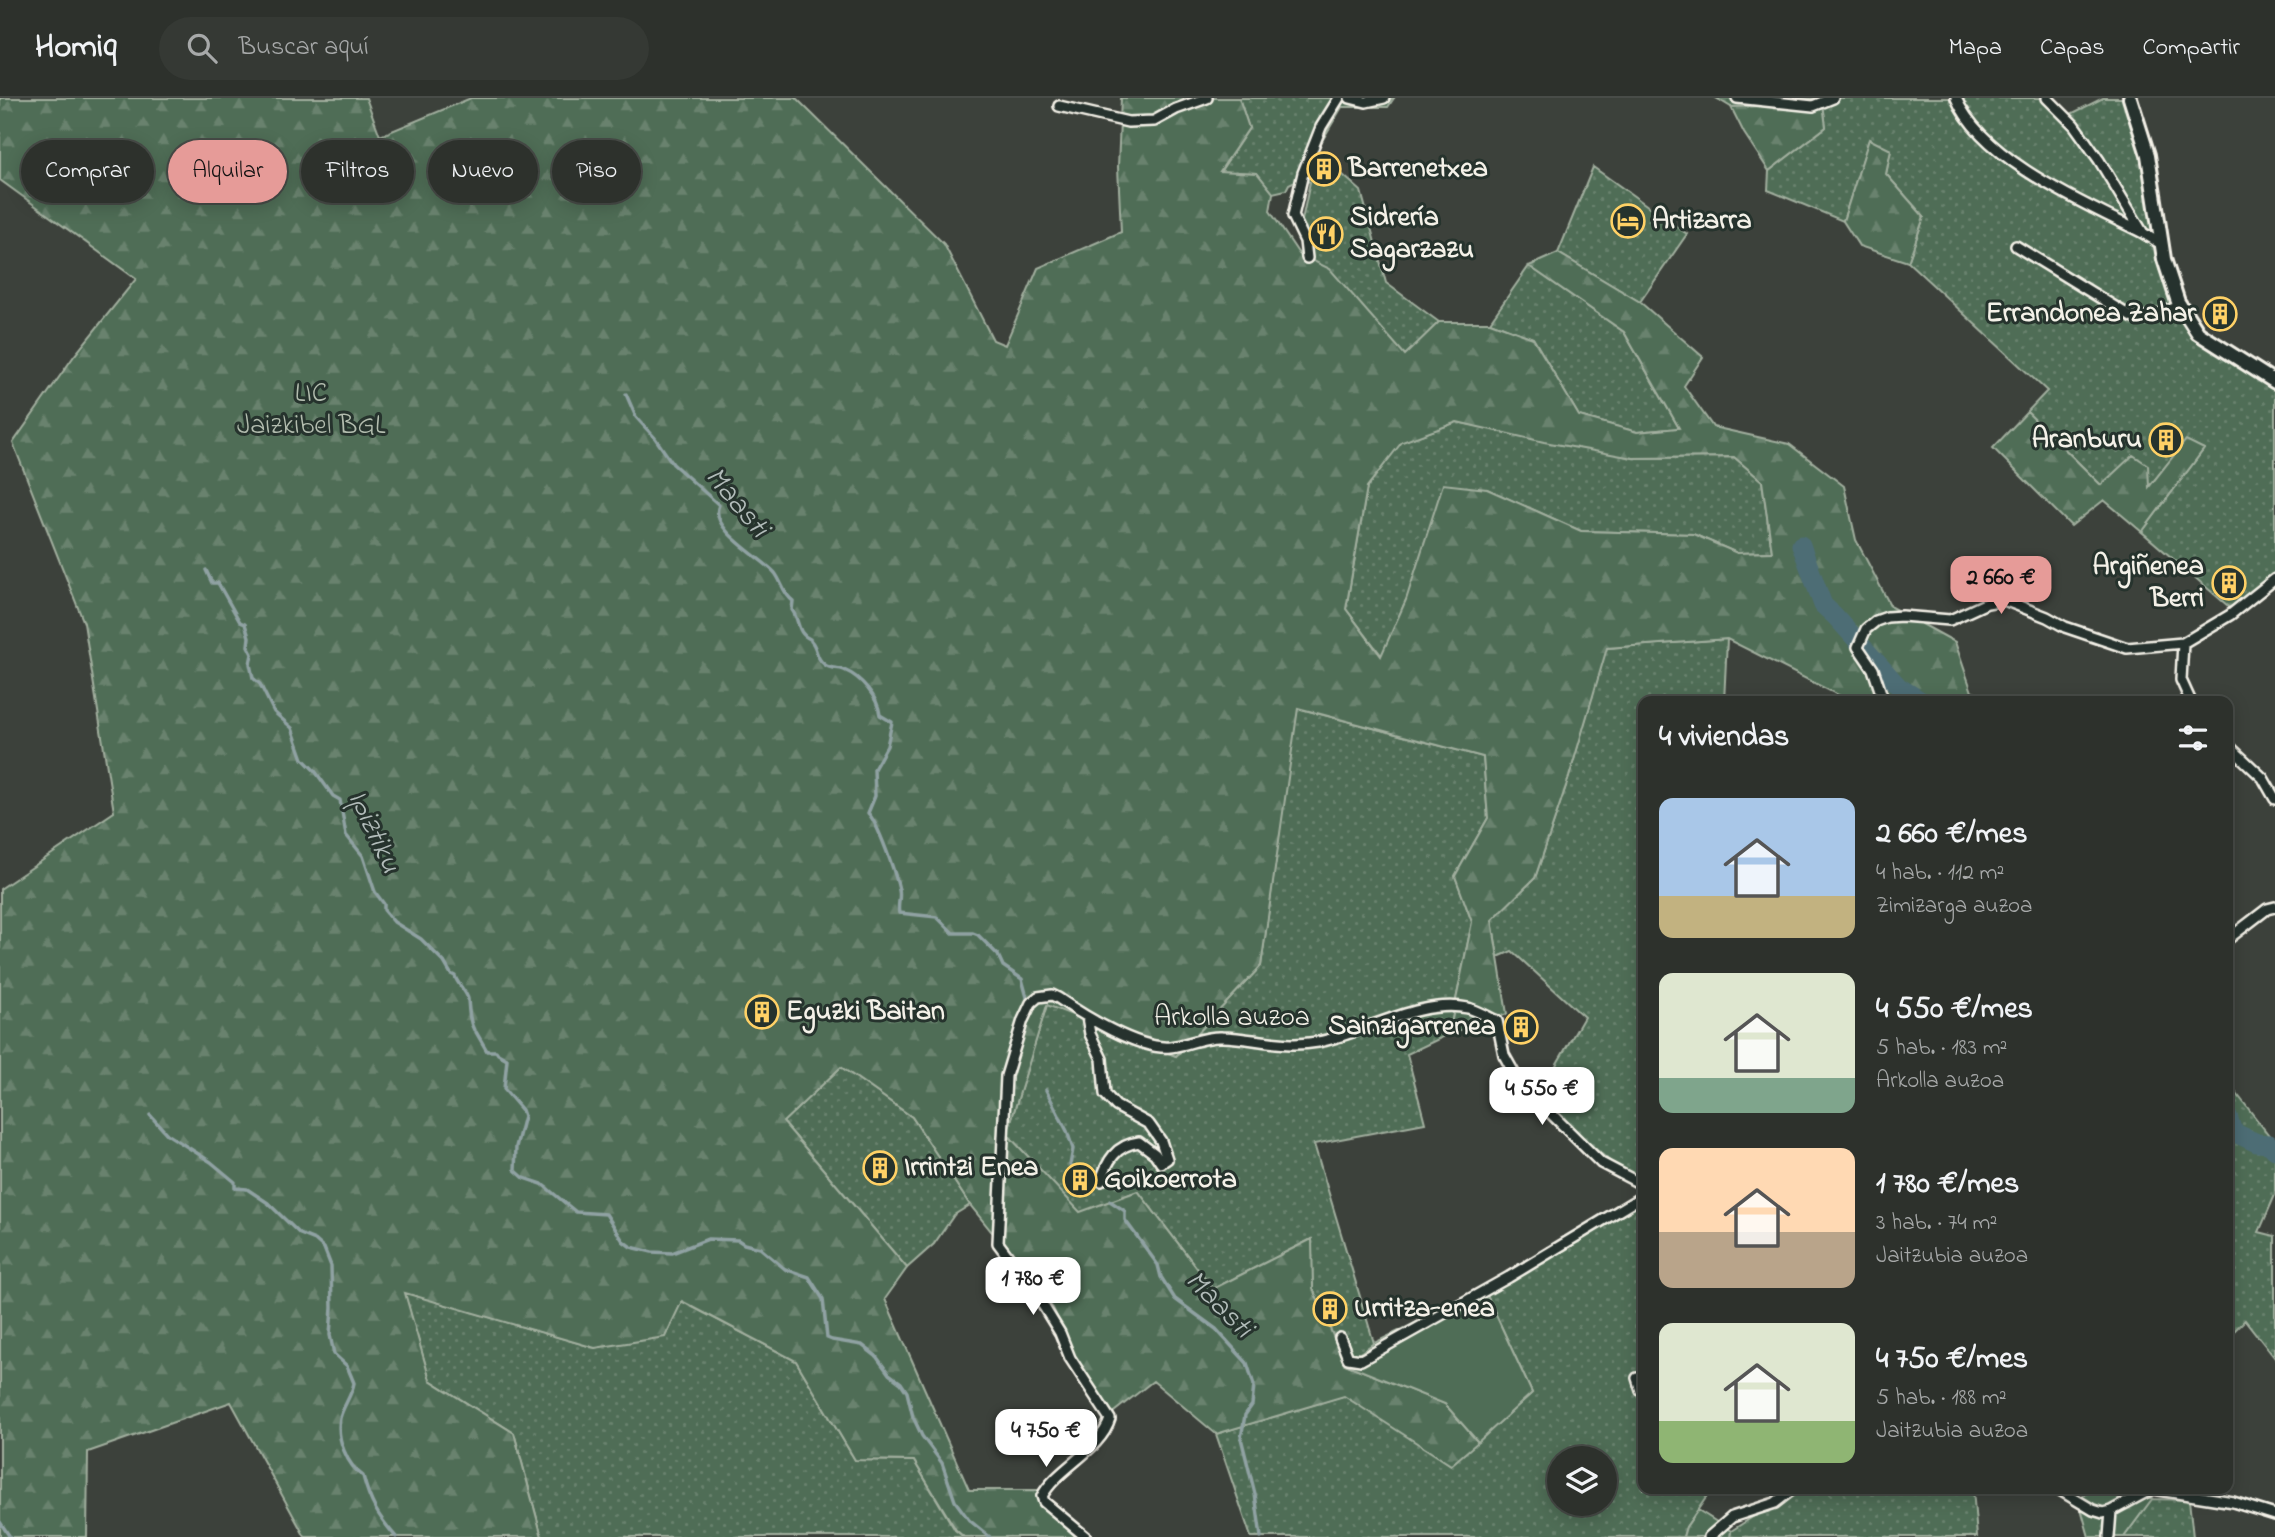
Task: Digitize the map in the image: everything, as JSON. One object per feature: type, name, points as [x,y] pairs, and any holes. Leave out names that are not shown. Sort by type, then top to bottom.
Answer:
[{"type":"street","points":[[1059,106],[1128,122],[1154,121],[1176,109],[1207,98]]},
{"type":"street","points":[[1307,258],[1305,241],[1293,216],[1303,173],[1321,127],[1339,98]]},
{"type":"street","points":[[1350,98],[1366,102],[1384,98]]},
{"type":"street","points":[[1737,98],[1813,106],[1833,98]]},
{"type":"street","points":[[1956,98],[1963,114],[1992,146],[2055,188],[2161,244]]},
{"type":"street","points":[[2047,98],[2074,125],[2099,160],[2143,233]]},
{"type":"street","points":[[2130,98],[2148,155],[2161,244],[2180,306],[2198,333],[2275,382]]},
{"type":"street","points":[[2016,246],[2133,318],[2153,316],[2180,306]]},
{"type":"street","points":[[1882,696],[1873,669],[1858,647],[1866,629],[1887,617],[1902,615],[1951,620],[1987,603],[2004,600],[2065,627],[2127,648],[2183,643],[2230,615],[2275,579]]},
{"type":"street","points":[[2183,643],[2181,680],[2188,696]]},
{"type":"street","points":[[2233,750],[2263,778],[2275,799]]},
{"type":"street","points":[[2233,935],[2267,909],[2275,907]]},
{"type":"street","name":"Arkolla auzoa","points":[[1086,1537],[1044,1502],[1042,1496],[1046,1488],[1080,1458],[1108,1427],[1110,1419],[1070,1358],[1060,1333],[1036,1294],[998,1242],[1006,1076],[1023,1020],[1031,1003],[1038,997],[1052,995],[1087,1017],[1156,1047],[1207,1037],[1277,1045],[1318,1042],[1434,1007],[1471,1009],[1497,1021],[1504,1055],[1519,1082],[1601,1163],[1638,1182]]},
{"type":"street","points":[[1087,1017],[1090,1034],[1102,1059],[1105,1094],[1116,1106],[1149,1124],[1161,1140],[1167,1159],[1161,1163],[1155,1154],[1139,1142],[1126,1144],[1108,1160],[1101,1181]]},
{"type":"street","points":[[1340,1338],[1348,1358],[1361,1360],[1638,1199]]},
{"type":"street","points":[[1709,1537],[1732,1517],[1775,1503],[1787,1494]]},
{"type":"street","points":[[2066,1494],[2103,1513],[2143,1494]]},
{"type":"street","points":[[2183,1494],[2233,1502],[2275,1515]]},
{"type":"street","points":[[2109,1537],[2111,1511]]},
{"type":"green space","name":"LIC Jaizkibel BGL","points":[[0,98],[366,98],[380,136],[471,98],[796,98],[944,244],[993,340],[1005,345],[1038,268],[1121,232],[1118,167],[1121,98],[1239,98],[1249,128],[1220,171],[1257,173],[1273,193],[1270,211],[1299,254],[1330,269],[1405,355],[1439,322],[1490,322],[1533,338],[1579,416],[1637,432],[1679,428],[1624,332],[1529,266],[1558,253],[1640,302],[1703,357],[1684,386],[1713,427],[1789,444],[1844,486],[1856,540],[1891,607],[1955,642],[1972,692],[1988,696],[1840,696],[1727,639],[1607,648],[1569,777],[1535,878],[1492,920],[1507,1014],[1449,1034],[1472,922],[1455,876],[1488,818],[1483,757],[1298,708],[1261,966],[1176,1056],[1047,1005],[1007,1134],[1080,1212],[1138,1191],[1213,1289],[1312,1239],[1313,1289],[1345,1364],[1445,1404],[1478,1442],[1451,1465],[1344,1396],[1216,1434],[1153,1381],[1110,1415],[1075,1359],[1053,1308],[970,1205],[912,1117],[841,1067],[783,1122],[907,1268],[885,1299],[969,1490],[1037,1490],[1093,1537],[964,1537],[956,1530],[914,1461],[855,1460],[796,1361],[682,1301],[665,1337],[595,1348],[405,1293],[430,1380],[514,1433],[542,1537],[305,1537],[231,1402],[88,1452],[87,1537],[0,1537],[0,889],[114,812],[84,623],[13,443],[74,356],[136,279],[32,203],[154,203],[154,140],[21,140],[21,195],[0,180]],"holes":[[[1457,422],[1544,442],[1633,458],[1734,457],[1762,481],[1772,552],[1737,553],[1693,534],[1581,531],[1487,489],[1443,484],[1406,600],[1381,656],[1346,609],[1367,487],[1402,442]]]},
{"type":"green space","points":[[1239,98],[1394,98],[1388,107],[1342,107],[1316,151],[1361,191],[1386,283],[1439,322],[1405,356],[1330,270],[1299,254],[1309,246],[1301,225],[1310,182],[1299,179],[1289,184],[1286,190],[1273,193],[1257,173],[1220,172],[1249,128]]},
{"type":"green space","points":[[1716,98],[2047,98],[2069,115],[2103,98],[2129,98],[2183,318],[2275,378],[2275,579],[2235,612],[2142,532],[2204,449],[2186,441],[2148,488],[2101,485],[2027,412],[2047,391],[1908,262],[1924,217],[1886,174],[1891,150],[1869,140],[1843,221],[1768,190],[1769,171],[1826,127],[1823,104],[1731,107]]},
{"type":"green space","points":[[1823,104],[1826,127],[1769,171],[1731,107]]},
{"type":"green space","points":[[1869,139],[1891,150],[1886,174],[1924,217],[1908,262],[1859,246],[1843,221]]},
{"type":"green space","points":[[1593,167],[1687,234],[1640,302],[1558,253]]},
{"type":"green space","points":[[1529,266],[1624,332],[1679,428],[1637,432],[1579,416],[1533,338],[1490,322]]},
{"type":"green space","points":[[2027,412],[2101,485],[2133,455],[2148,465],[2149,487],[2186,440],[2204,449],[2142,532],[2104,500],[2071,526],[1993,448]]},
{"type":"green space","points":[[1457,422],[1633,458],[1734,457],[1762,481],[1772,552],[1737,553],[1693,534],[1581,531],[1487,489],[1406,600],[1382,656],[1346,609],[1367,487],[1401,442]]},
{"type":"green space","points":[[1727,639],[1724,696],[1638,696],[1638,1186],[1537,1098],[1584,1017],[1512,951],[1498,957],[1492,920],[1535,878],[1569,777],[1606,648]]},
{"type":"green space","points":[[1297,708],[1483,757],[1488,818],[1455,876],[1472,922],[1449,1034],[1407,1054],[1425,1123],[1314,1144],[1374,1343],[1345,1364],[1313,1289],[1311,1239],[1213,1289],[1138,1191],[1080,1213],[1007,1134],[1047,1004],[1176,1056],[1261,966]]},
{"type":"green space","points":[[841,1067],[912,1117],[970,1205],[954,1215],[934,1244],[907,1268],[783,1122]]},
{"type":"green space","points":[[2233,1089],[2275,1143],[2275,1195],[2259,1232],[2275,1236],[2275,1358],[2245,1320],[2233,1332]]},
{"type":"green space","points":[[1638,1199],[1638,1494],[1709,1494],[1686,1527],[1683,1537],[1251,1537],[1216,1434],[1349,1394],[1451,1465],[1532,1393],[1484,1289]]},
{"type":"green space","points":[[1484,1289],[1532,1393],[1478,1442],[1445,1404],[1345,1364],[1374,1343]]},
{"type":"green space","points":[[404,1292],[595,1348],[681,1301],[796,1361],[855,1460],[914,1461],[955,1530],[964,1537],[542,1537],[514,1433],[430,1380]]},
{"type":"green space","points":[[1788,1494],[1973,1494],[1977,1537],[1730,1537],[1731,1531]]},
{"type":"green space","points":[[2086,1494],[2142,1494],[2152,1499],[2124,1537],[2089,1537],[2078,1498]]},
{"type":"green space","points":[[2142,1494],[2151,1494],[2152,1499],[2189,1500],[2193,1537],[2124,1537],[2151,1499]]},
{"type":"green space","points":[[1698,1510],[1731,1531],[1730,1537],[1683,1537],[1686,1527]]},
{"type":"waterway","name":"Maasti","points":[[626,394],[636,417],[673,464],[719,505],[721,524],[728,533],[775,573],[793,601],[792,610],[800,630],[810,639]]},
{"type":"waterway","points":[[1801,545],[1823,605],[1899,687],[1913,696]]},
{"type":"waterway","name":"Ipiztiku","points":[[206,570],[212,583],[218,583],[240,622],[245,624],[252,654],[250,664],[253,678],[260,684],[274,712],[292,728],[303,759],[333,796],[340,800],[346,835],[363,856],[375,892],[384,904],[384,910],[394,922],[421,939],[455,976],[467,996],[474,1030]]},
{"type":"waterway","name":"Maasti","points":[[811,641],[821,662],[857,677],[868,688],[880,715],[892,722],[887,746],[874,769],[875,796],[868,813],[894,873],[899,893],[899,913],[937,917],[953,933],[978,935],[998,955],[1003,966],[1022,979],[1028,1001]]},
{"type":"waterway","name":"Ipiztiku","points":[[476,1032],[487,1051],[496,1051],[507,1059],[504,1089],[524,1116],[516,1147],[515,1170],[524,1178],[542,1184],[576,1212],[606,1214],[623,1241],[631,1247],[672,1253],[708,1239],[738,1240],[760,1248],[785,1269],[809,1277],[823,1299],[827,1338],[862,1345],[901,1383],[907,1392],[913,1417],[922,1436],[942,1463],[955,1501],[969,1520],[990,1537]]},
{"type":"waterway","name":"Maasti","points":[[1046,1090],[1073,1149],[1070,1165],[1079,1173]]},
{"type":"waterway","points":[[150,1115],[167,1134],[211,1162],[235,1182]]},
{"type":"waterway","points":[[2233,1132],[2257,1143],[2269,1144],[2275,1150]]},
{"type":"waterway","points":[[235,1184],[235,1188],[247,1189],[268,1203],[300,1234],[315,1240],[324,1248],[331,1266],[330,1335],[334,1354],[347,1366],[354,1383],[340,1418],[341,1443],[352,1465],[363,1476],[375,1509],[396,1537]]},
{"type":"waterway","name":"Maasti","points":[[1110,1201],[1125,1211],[1125,1220],[1158,1265],[1161,1277],[1175,1299],[1216,1329],[1247,1363],[1254,1385],[1252,1405],[1245,1415],[1241,1438],[1255,1494],[1261,1537]]},
{"type":"waterway","points":[[0,1522],[10,1537]]},
{"type":"place","name":"Barrenetxea","points":[[1324,169]]},
{"type":"place","name":"Artizarra","points":[[1628,221]]},
{"type":"place","name":"Sidrería Sagarzazu","points":[[1326,234]]},
{"type":"place","name":"Errandonea Zahar","points":[[2220,314]]},
{"type":"place","name":"Aranburu","points":[[2166,440]]},
{"type":"place","name":"Argiñenea Berri","points":[[2229,583]]},
{"type":"place","name":"Eguzki Baitan","points":[[762,1012]]},
{"type":"place","name":"Sainzigarrenea","points":[[1521,1027]]},
{"type":"place","name":"Irrintzi Enea","points":[[880,1168]]},
{"type":"place","name":"Goikoerrota","points":[[1080,1180]]},
{"type":"place","name":"Urritza-enea","points":[[1330,1309]]}]
